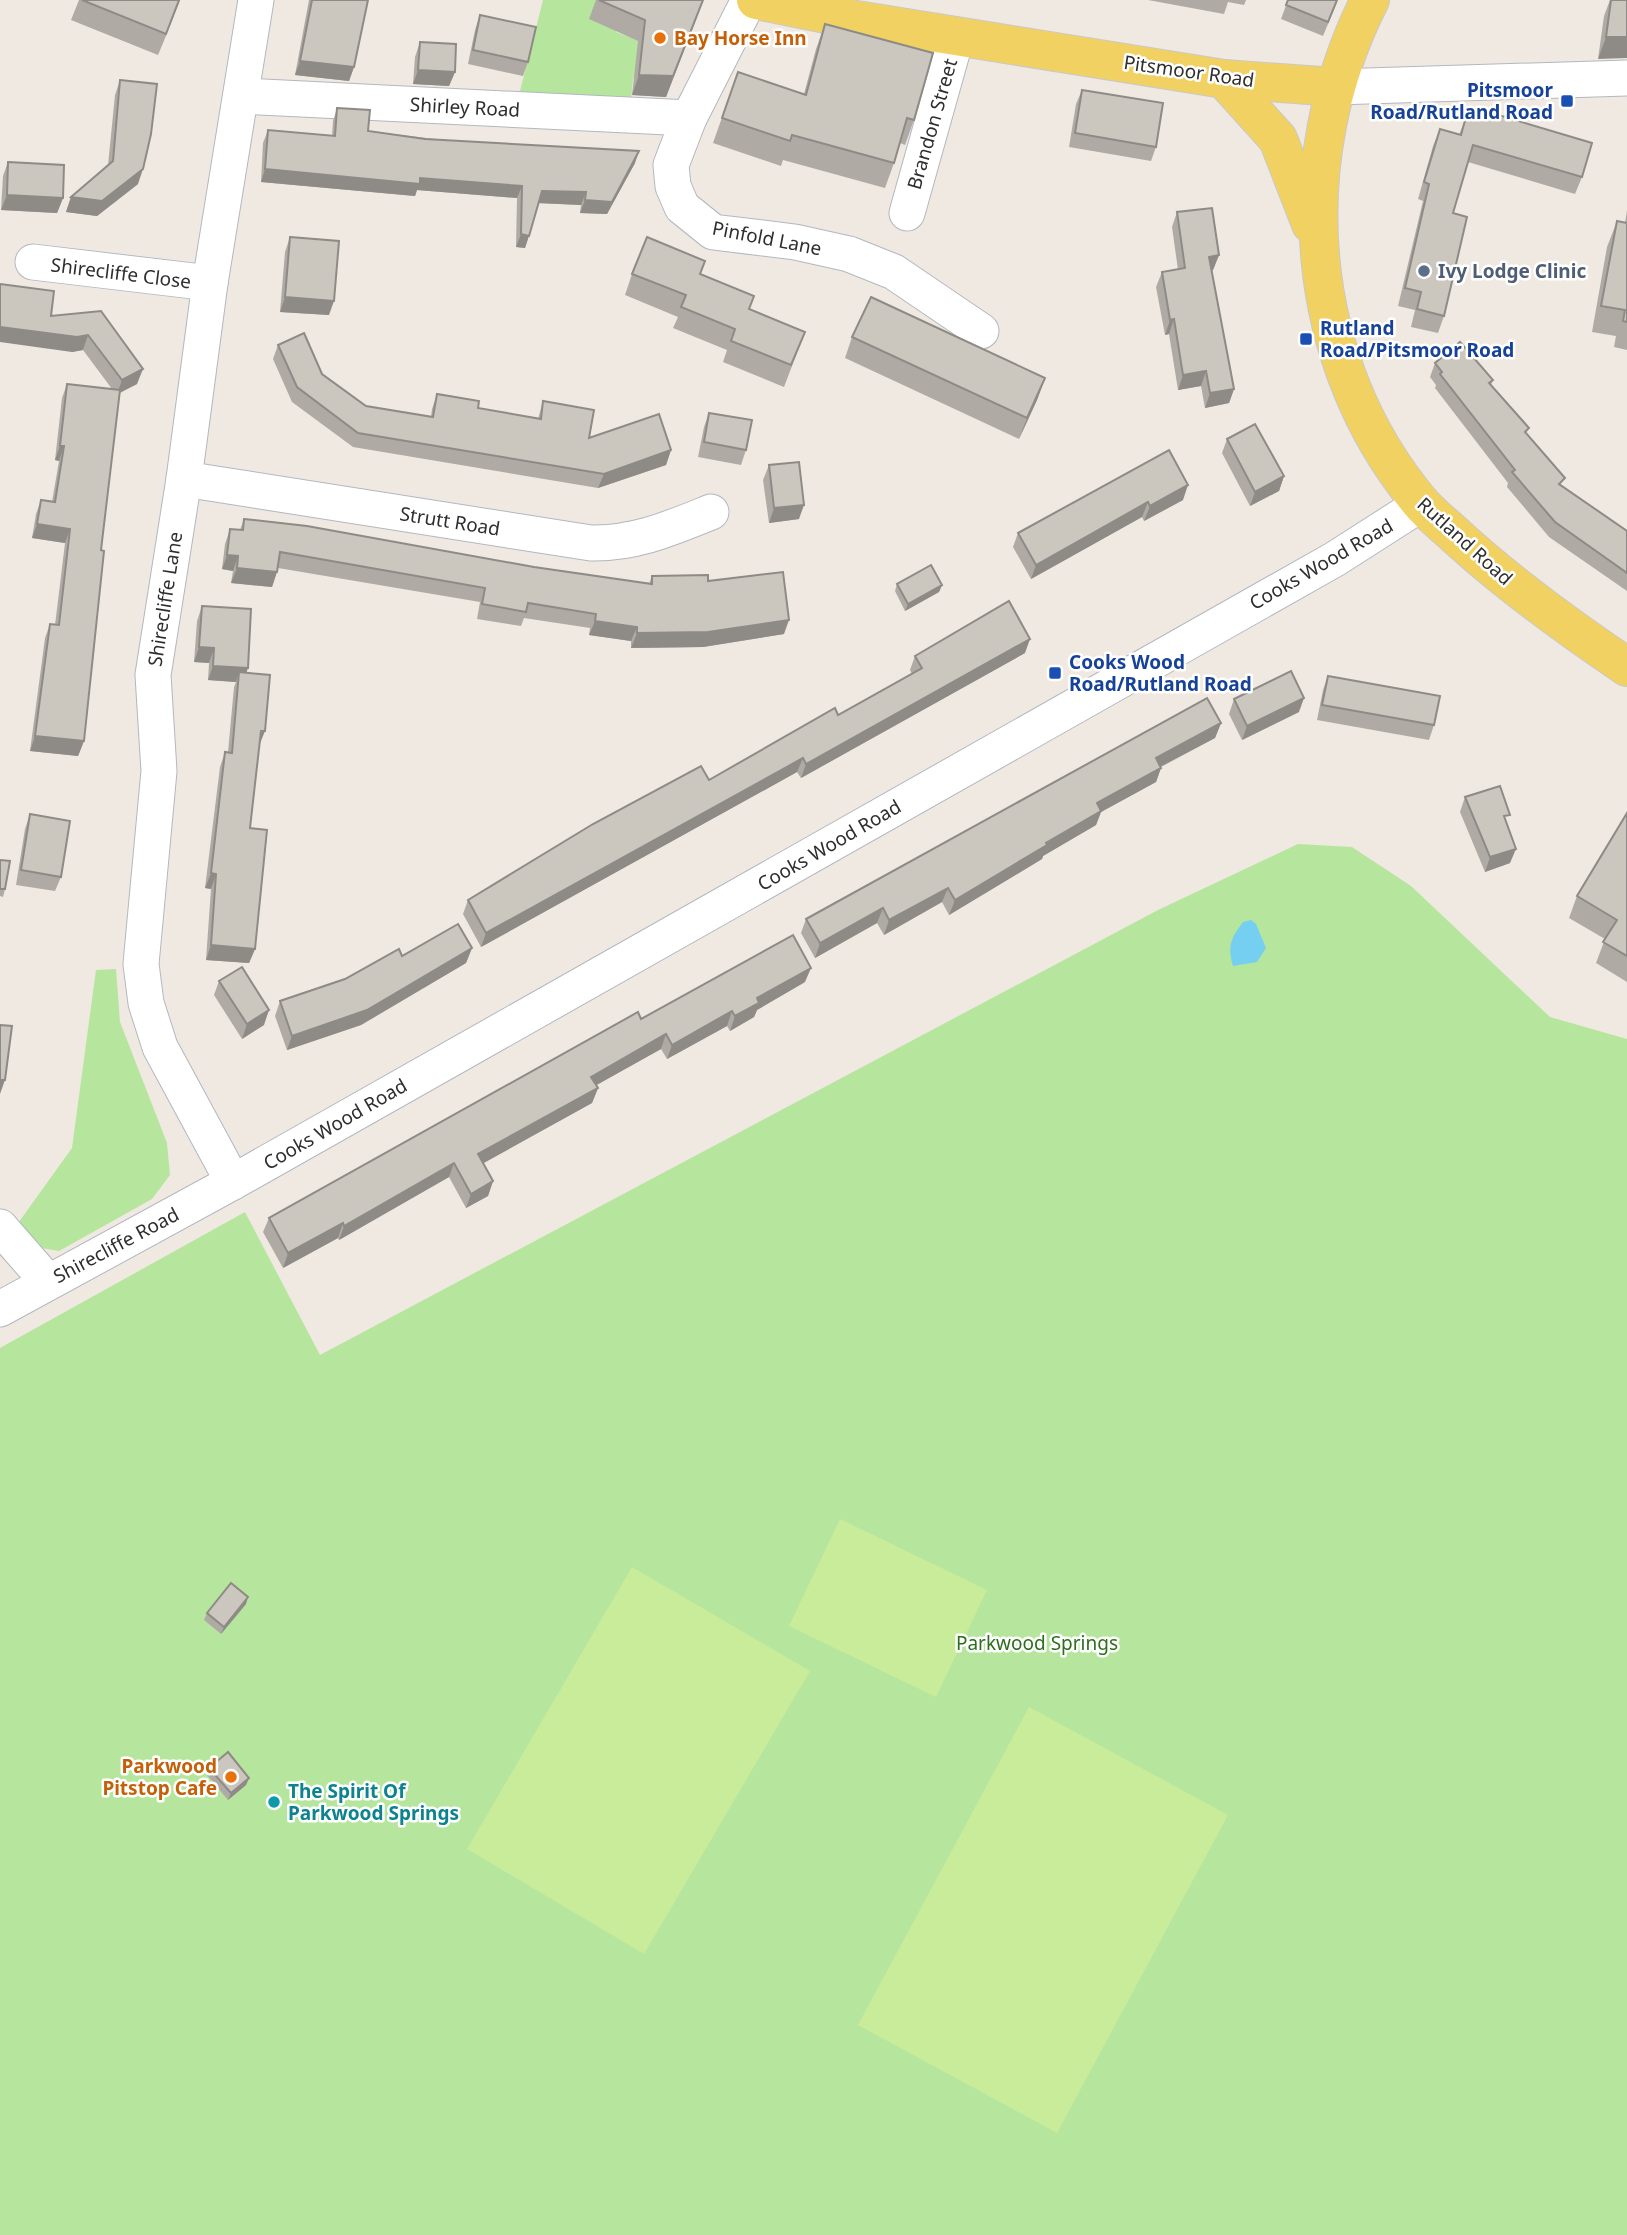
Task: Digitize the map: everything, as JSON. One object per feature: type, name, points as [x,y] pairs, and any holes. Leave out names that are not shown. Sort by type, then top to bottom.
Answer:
[{"type":"main road","name":"Pitsmoor Road","points":[[756,0],[1224,79],[1335,87]]},
{"type":"main road","name":"Rutland Road","points":[[1370,0],[1345,55],[1335,87],[1322,157],[1318,242],[1322,287],[1345,371],[1377,440],[1421,504],[1510,582],[1627,667]]},
{"type":"main road","points":[[1224,79],[1278,139],[1318,242]]},
{"type":"street","name":"Shirecliffe Lane","points":[[233,1182],[160,1047],[146,1003],[141,964],[159,771],[153,675],[184,479],[210,283],[256,0]]},
{"type":"street","name":"Pinfold Lane","points":[[748,0],[690,118],[671,165],[673,186],[682,207],[695,221],[713,232],[795,242],[849,254],[894,272],[981,331]]},
{"type":"street","name":"Brandon Street","points":[[907,212],[957,36]]},
{"type":"street","name":"Pitsmoor Road","points":[[1335,87],[1627,78]]},
{"type":"street","name":"Shirley Road","points":[[240,96],[690,118]]},
{"type":"street","name":"Shirecliffe Close","points":[[33,262],[210,283]]},
{"type":"street","name":"Strutt Road","points":[[184,479],[591,544],[643,539],[711,512]]},
{"type":"street","name":"Cooks Wood Road","points":[[233,1182],[1335,559],[1421,504]]},
{"type":"street","name":"Shirecliffe Road","points":[[0,1309],[233,1182]]},
{"type":"street","points":[[0,1227],[48,1282]]},
{"type":"green space","points":[[543,0],[596,0],[622,16],[616,32],[647,44],[633,79],[631,101],[518,99]]},
{"type":"green space","name":"Parkwood Springs","points":[[1298,844],[1352,847],[1411,886],[1550,1017],[1627,1039],[1627,2235],[0,2235],[0,1348],[245,1212],[320,1355],[1158,910]]},
{"type":"green space","points":[[116,969],[120,1022],[167,1143],[170,1175],[152,1199],[59,1251],[36,1247],[16,1226],[72,1148],[96,970]]},
{"type":"green space","points":[[840,1519],[987,1590],[936,1697],[789,1626]]},
{"type":"green space","points":[[632,1567],[810,1671],[644,1954],[467,1849]]},
{"type":"green space","points":[[1029,1707],[1228,1815],[1057,2133],[858,2025]]},
{"type":"water","points":[[1251,920],[1256,924],[1266,948],[1257,962],[1233,966],[1230,948],[1233,938],[1243,922]]},
{"type":"building","points":[[82,0],[179,0],[166,34]]},
{"type":"building","points":[[312,0],[368,0],[354,67],[300,61]]},
{"type":"building","name":"Bay Horse Inn","points":[[599,0],[703,0],[673,76],[639,75],[645,20]]},
{"type":"building","points":[[1288,0],[1337,0],[1328,22],[1286,5]]},
{"type":"building","points":[[1611,0],[1627,0],[1627,37],[1606,37]]},
{"type":"building","points":[[480,15],[536,27],[528,62],[473,50]]},
{"type":"building","points":[[825,24],[933,53],[914,120],[907,118],[894,163],[792,135],[790,141],[722,118],[738,72],[806,95]]},
{"type":"building","points":[[420,42],[456,44],[455,72],[418,70]]},
{"type":"building","points":[[120,80],[157,84],[151,134],[143,169],[102,201],[71,197],[113,161]]},
{"type":"building","points":[[1082,90],[1163,103],[1156,147],[1075,133]]},
{"type":"building","points":[[337,108],[370,110],[368,131],[425,139],[639,151],[612,202],[585,200],[586,192],[542,191],[529,236],[521,234],[522,186],[420,178],[420,184],[265,169],[268,130],[335,136]]},
{"type":"building","points":[[1478,109],[1592,143],[1582,177],[1473,145],[1453,213],[1467,217],[1444,316],[1417,309],[1421,292],[1405,288],[1429,184],[1424,182],[1440,129],[1461,135],[1466,117],[1475,120]]},
{"type":"building","points":[[8,162],[64,165],[63,198],[7,195]]},
{"type":"building","points":[[1212,208],[1219,255],[1209,257],[1234,389],[1210,393],[1206,371],[1183,375],[1174,319],[1170,320],[1162,272],[1185,268],[1177,212]]},
{"type":"building","points":[[1617,221],[1627,223],[1627,322],[1623,321],[1625,310],[1601,306]]},
{"type":"building","points":[[290,237],[339,241],[334,301],[285,297]]},
{"type":"building","points":[[647,237],[705,261],[700,274],[754,296],[749,309],[805,332],[791,365],[731,341],[735,329],[681,307],[686,295],[632,274]]},
{"type":"building","points":[[0,284],[54,291],[51,316],[101,311],[143,369],[122,380],[88,335],[77,337],[0,327]]},
{"type":"building","points":[[871,297],[1045,378],[1027,418],[852,337]]},
{"type":"building","points":[[304,333],[322,374],[366,406],[433,417],[437,394],[479,401],[478,408],[541,419],[543,401],[594,410],[589,438],[659,414],[671,450],[604,474],[358,433],[297,387],[278,345]]},
{"type":"building","points":[[1460,342],[1493,380],[1489,383],[1529,428],[1525,432],[1565,478],[1559,484],[1627,531],[1627,573],[1555,522],[1512,472],[1515,470],[1440,374],[1442,372],[1435,363]]},
{"type":"building","points":[[67,384],[120,390],[101,550],[104,551],[84,741],[35,736],[50,624],[59,625],[70,529],[37,524],[41,500],[55,502],[64,446],[60,446]]},
{"type":"building","points":[[709,413],[752,420],[746,450],[704,442]]},
{"type":"building","points":[[1255,424],[1284,476],[1255,492],[1227,439]]},
{"type":"building","points":[[1169,450],[1188,485],[1150,506],[1148,502],[1036,565],[1018,533]]},
{"type":"building","points":[[799,462],[804,505],[774,508],[769,465]]},
{"type":"building","points":[[244,519],[307,526],[534,567],[652,584],[652,576],[708,575],[708,581],[783,572],[789,620],[708,632],[637,633],[637,627],[595,621],[596,614],[528,603],[526,612],[482,604],[485,588],[280,552],[277,572],[237,568],[238,556],[227,555],[230,529],[243,530]]},
{"type":"building","points":[[931,565],[942,585],[908,604],[897,584]]},
{"type":"building","points":[[1009,601],[1030,639],[806,764],[803,758],[486,933],[468,900],[593,824],[701,766],[709,780],[835,708],[838,715],[922,668],[915,656]]},
{"type":"building","points":[[202,606],[251,609],[248,668],[213,666],[214,648],[199,647]]},
{"type":"building","points":[[1291,671],[1304,698],[1247,726],[1234,699]]},
{"type":"building","points":[[239,672],[270,675],[265,731],[261,731],[250,828],[267,830],[255,949],[211,945],[216,874],[211,873],[225,752],[232,753]]},
{"type":"building","points":[[1328,676],[1440,696],[1434,725],[1322,705]]},
{"type":"building","points":[[1207,698],[1221,723],[1156,758],[1161,768],[1097,803],[1101,811],[955,900],[948,888],[889,920],[883,908],[820,943],[806,919]]},
{"type":"building","points":[[1500,786],[1510,815],[1504,816],[1516,849],[1490,857],[1465,797]]},
{"type":"building","points":[[1627,813],[1627,956],[1603,942],[1617,920],[1577,896]]},
{"type":"building","points":[[30,814],[70,821],[61,877],[21,870]]},
{"type":"building","points":[[0,860],[10,861],[5,889],[0,889]]},
{"type":"building","points":[[458,924],[472,948],[367,1010],[292,1036],[280,1001],[345,979],[399,949],[402,956]]},
{"type":"building","points":[[793,935],[811,968],[757,998],[759,1003],[735,1016],[732,1011],[672,1045],[666,1034],[591,1077],[598,1088],[478,1154],[493,1181],[471,1194],[454,1163],[344,1226],[343,1223],[288,1253],[269,1218],[638,1012],[641,1019]]},
{"type":"building","points":[[242,967],[269,1010],[247,1024],[219,981]]},
{"type":"building","points":[[0,1025],[12,1026],[5,1080],[0,1080]]},
{"type":"building","points":[[231,1583],[248,1597],[224,1627],[207,1613]]},
{"type":"building","points":[[228,1752],[249,1778],[231,1793],[209,1768]]},
{"type":"place","name":"Bay Horse Inn","points":[[660,38]]},
{"type":"place","name":"Pitsmoor Road/Rutland Road","points":[[1567,101]]},
{"type":"place","name":"Ivy Lodge Clinic","points":[[1424,271]]},
{"type":"place","name":"Rutland Road/Pitsmoor Road","points":[[1306,339]]},
{"type":"place","name":"Cooks Wood Road/Rutland Road","points":[[1055,673]]},
{"type":"place","name":"Parkwood Pitstop Cafe","points":[[231,1777]]},
{"type":"place","name":"The Spirit Of Parkwood Springs","points":[[274,1802]]}]
